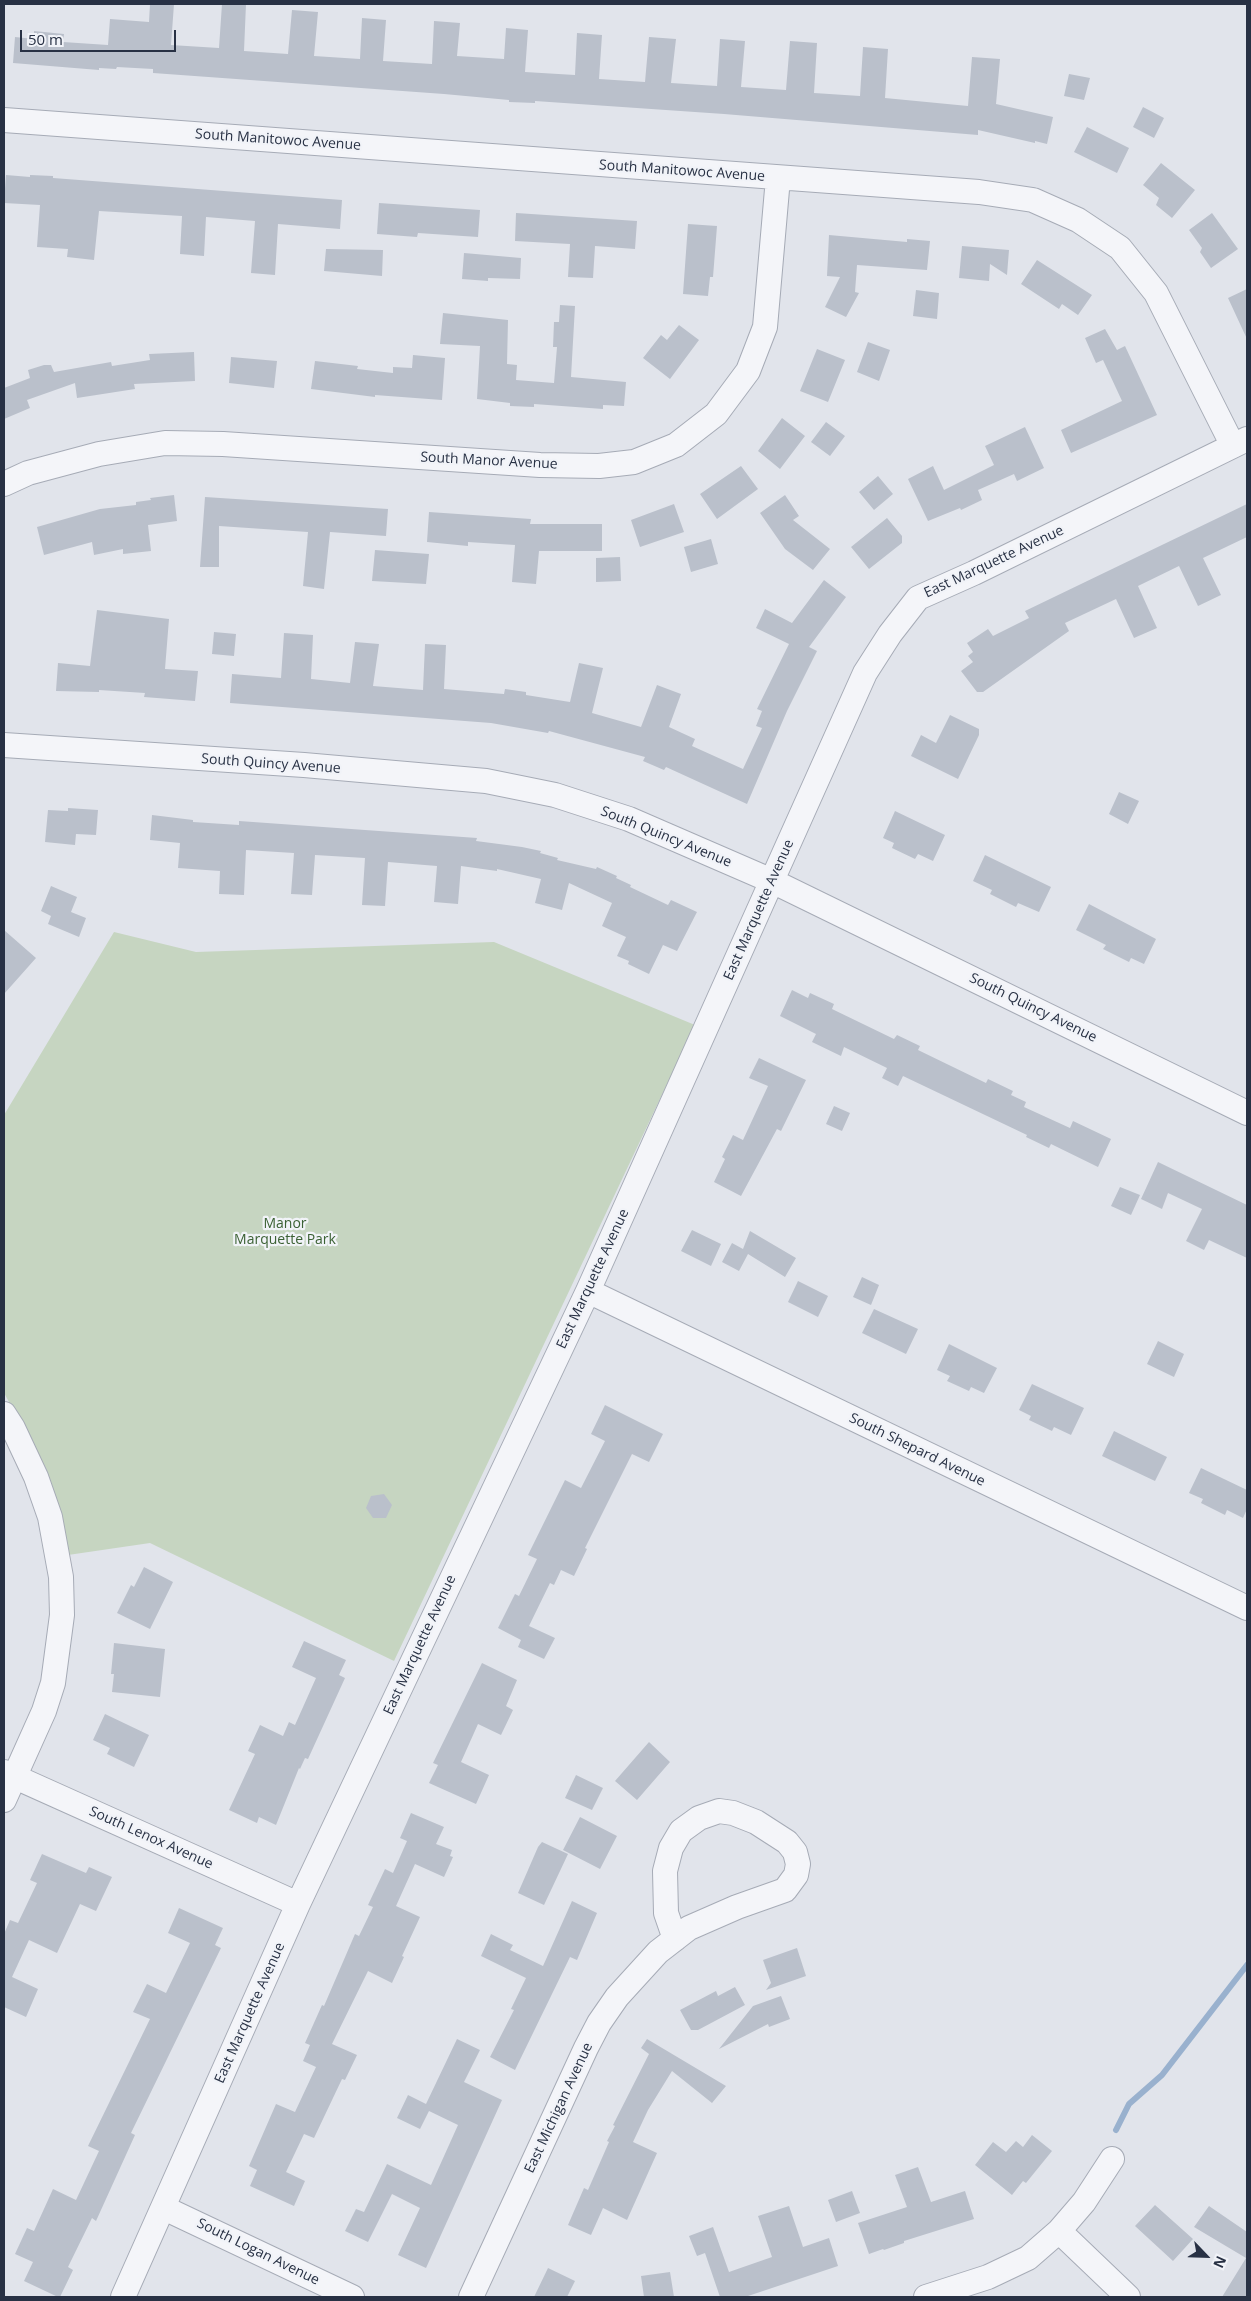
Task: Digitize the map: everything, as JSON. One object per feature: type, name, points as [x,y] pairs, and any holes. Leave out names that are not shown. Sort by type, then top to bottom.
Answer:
[{"type":"street","name":"South Manitowoc Avenue","points":[[4,120],[979,192],[1033,200],[1078,220],[1120,248],[1156,293],[1240,443]]},
{"type":"street","name":"South Manor Avenue","points":[[4,484],[28,473],[99,454],[165,443],[223,444],[540,465],[599,466],[634,462],[676,445],[716,414],[748,372],[765,327],[778,178]]},
{"type":"street","name":"East Marquette Avenue","points":[[123,2297],[298,1904],[588,1291],[865,673],[890,634],[918,598],[974,573],[1240,443]]},
{"type":"street","name":"South Quincy Avenue","points":[[4,745],[304,765],[486,781],[555,795],[629,819],[772,881],[1247,1113]]},
{"type":"street","name":"South Shepard Avenue","points":[[588,1291],[1247,1608]]},
{"type":"street","points":[[4,1414],[13,1428],[36,1477],[50,1517],[62,1577],[62,1615],[54,1683],[44,1712],[9,1775],[4,1800]]},
{"type":"street","name":"South Lenox Avenue","points":[[9,1775],[298,1904]]},
{"type":"street","name":"East Michigan Avenue","points":[[472,2297],[599,2023],[627,1985],[658,1952],[675,1939],[689,1928],[708,1918],[785,1890],[796,1875],[798,1864],[795,1852],[787,1842],[756,1822],[734,1813],[719,1811],[699,1818],[681,1831],[671,1848],[665,1871],[666,1913],[675,1939]]},
{"type":"street","points":[[926,2297],[988,2277],[1028,2258],[1059,2231],[1084,2202],[1112,2159]]},
{"type":"street","name":"South Logan Avenue","points":[[164,2208],[352,2297]]},
{"type":"street","points":[[1059,2231],[1128,2297]]},
{"type":"green space","name":"Manor Marquette Park","points":[[114,932],[196,952],[494,942],[695,1025],[394,1661],[150,1543],[68,1555],[58,1504],[46,1468],[4,1393],[4,1115]]},
{"type":"building","points":[[150,4],[174,4],[171,45],[219,48],[222,4],[246,4],[244,51],[288,54],[292,10],[318,12],[314,56],[360,59],[362,18],[386,20],[383,61],[432,64],[434,21],[460,23],[457,56],[504,59],[506,28],[528,30],[525,72],[575,75],[577,33],[602,35],[599,79],[645,82],[649,37],[676,39],[671,83],[717,86],[720,39],[745,41],[741,87],[786,90],[790,41],[817,43],[814,93],[860,96],[863,47],[888,49],[885,98],[968,106],[972,57],[1000,59],[996,104],[1053,117],[1047,144],[978,130],[978,135],[724,114],[535,101],[535,103],[509,102],[509,100],[444,94],[153,73],[153,69],[117,67],[116,69],[99,68],[99,70],[13,63],[15,37],[34,39],[34,31],[64,34],[63,42],[108,45],[110,19],[149,22]]},
{"type":"building","points":[[1069,74],[1090,78],[1084,100],[1064,96]]},
{"type":"building","points":[[1143,107],[1164,118],[1154,138],[1133,127]]},
{"type":"building","points":[[1087,127],[1129,148],[1117,173],[1074,152]]},
{"type":"building","points":[[1161,163],[1195,190],[1172,218],[1156,205],[1159,198],[1143,185]]},
{"type":"building","points":[[6,175],[53,176],[53,178],[342,200],[340,229],[278,224],[275,275],[251,273],[255,221],[206,217],[204,256],[180,254],[182,216],[99,211],[94,260],[67,257],[68,249],[37,247],[40,205],[4,203]]},
{"type":"building","points":[[379,203],[480,210],[478,237],[418,233],[417,237],[377,234]]},
{"type":"building","points":[[516,213],[637,221],[635,249],[595,246],[593,278],[568,277],[570,244],[515,241]]},
{"type":"building","points":[[1212,213],[1238,249],[1211,268],[1200,252],[1202,248],[1189,230]]},
{"type":"building","points":[[688,224],[717,226],[713,277],[710,277],[708,296],[683,294]]},
{"type":"building","points":[[829,235],[907,242],[907,239],[930,241],[927,270],[857,265],[855,292],[859,293],[846,317],[825,307],[840,277],[827,276]]},
{"type":"building","points":[[962,246],[1009,250],[1007,275],[990,264],[989,281],[959,278]]},
{"type":"building","points":[[326,249],[383,250],[382,276],[324,271]]},
{"type":"building","points":[[464,253],[521,258],[520,279],[488,278],[488,281],[462,279]]},
{"type":"building","points":[[1037,260],[1092,295],[1078,315],[1062,304],[1059,309],[1021,284]]},
{"type":"building","points":[[1247,289],[1247,339],[1228,298]]},
{"type":"building","points":[[916,290],[939,293],[937,319],[913,316]]},
{"type":"building","points":[[560,305],[575,306],[571,377],[626,382],[624,406],[603,405],[603,409],[534,404],[534,407],[510,406],[510,403],[477,399],[480,346],[440,344],[443,313],[508,320],[507,364],[517,365],[516,380],[554,383],[557,347],[553,347],[554,322],[559,322]]},
{"type":"building","points":[[679,325],[699,340],[670,379],[643,358],[661,335],[667,340]]},
{"type":"building","points":[[1105,329],[1117,350],[1125,346],[1157,415],[1071,453],[1061,430],[1122,401],[1103,360],[1096,363],[1085,338]]},
{"type":"building","points":[[868,342],[890,350],[879,381],[857,372]]},
{"type":"building","points":[[817,349],[845,360],[828,402],[800,391]]},
{"type":"building","points":[[194,352],[195,381],[134,384],[135,389],[77,398],[75,383],[27,400],[30,408],[4,419],[4,388],[30,378],[28,370],[44,365],[51,365],[54,372],[111,362],[112,366],[150,360],[149,354]]},
{"type":"building","points":[[413,355],[445,358],[442,400],[375,395],[375,397],[311,389],[315,361],[358,366],[357,369],[393,373],[393,367],[412,368]]},
{"type":"building","points":[[231,357],[277,361],[274,388],[229,383]]},
{"type":"building","points":[[782,418],[805,436],[780,469],[758,451]]},
{"type":"building","points":[[826,422],[845,436],[830,456],[811,442]]},
{"type":"building","points":[[1025,427],[1044,468],[1017,481],[1014,474],[978,490],[982,500],[961,510],[960,508],[928,521],[908,479],[933,466],[944,490],[994,465],[985,446]]},
{"type":"building","points":[[741,466],[758,489],[717,519],[700,494]]},
{"type":"building","points":[[878,476],[893,494],[874,510],[859,492]]},
{"type":"building","points":[[174,495],[177,521],[148,525],[151,551],[123,554],[123,549],[94,555],[92,542],[44,555],[37,527],[100,509],[136,505],[136,502],[151,500],[150,498]]},
{"type":"building","points":[[785,495],[799,516],[793,520],[830,549],[813,570],[785,549],[760,513]]},
{"type":"building","points":[[205,497],[388,509],[386,536],[330,532],[324,589],[303,586],[308,532],[219,526],[219,567],[200,567]]},
{"type":"building","points":[[674,504],[684,532],[640,547],[631,520]]},
{"type":"building","points":[[1247,504],[1247,537],[1203,558],[1221,595],[1198,606],[1179,566],[1138,586],[1157,628],[1134,638],[1116,599],[1065,623],[1069,631],[983,692],[977,692],[961,671],[973,662],[968,656],[973,652],[967,643],[988,629],[993,636],[1029,618],[1025,611]]},
{"type":"building","points":[[429,512],[531,519],[530,524],[602,524],[602,551],[539,551],[536,584],[512,582],[515,545],[468,542],[468,546],[427,542]]},
{"type":"building","points":[[887,518],[902,536],[902,543],[869,569],[851,547]]},
{"type":"building","points":[[711,539],[718,564],[691,572],[684,547]]},
{"type":"building","points":[[375,550],[429,554],[426,584],[372,581]]},
{"type":"building","points":[[620,557],[621,581],[596,582],[596,558]]},
{"type":"building","points":[[824,580],[846,597],[809,647],[817,651],[787,711],[747,804],[666,767],[664,770],[643,761],[645,757],[549,731],[548,733],[491,723],[230,703],[232,674],[281,678],[284,633],[313,635],[311,679],[350,683],[355,642],[379,644],[373,686],[423,690],[425,644],[446,645],[444,689],[504,694],[505,689],[526,692],[526,695],[570,702],[579,663],[603,668],[592,713],[641,727],[657,685],[681,694],[669,727],[695,739],[692,746],[743,769],[762,728],[756,726],[762,711],[757,709],[789,644],[756,628],[765,609],[792,623]]},
{"type":"building","points":[[97,610],[169,619],[165,669],[198,671],[195,701],[144,697],[145,693],[99,690],[99,692],[56,691],[58,663],[90,666]]},
{"type":"building","points":[[214,632],[236,634],[234,656],[212,654]]},
{"type":"building","points":[[950,715],[979,729],[979,735],[958,779],[911,756],[921,735],[936,743]]},
{"type":"building","points":[[1119,792],[1139,801],[1128,824],[1109,814]]},
{"type":"building","points":[[68,808],[98,810],[96,835],[76,834],[75,845],[45,842],[48,810],[68,811]]},
{"type":"building","points":[[895,811],[945,835],[933,861],[918,854],[915,859],[892,848],[894,843],[883,838]]},
{"type":"building","points":[[152,815],[193,820],[193,822],[239,825],[239,821],[477,838],[476,841],[541,851],[540,853],[558,858],[557,860],[596,869],[597,867],[617,876],[616,878],[631,885],[630,887],[668,905],[671,900],[697,912],[677,951],[663,945],[649,974],[628,964],[629,961],[617,956],[626,937],[602,926],[612,903],[569,883],[562,910],[535,903],[541,879],[497,869],[497,871],[461,866],[458,904],[434,902],[437,866],[388,862],[385,906],[362,905],[365,858],[315,855],[312,895],[291,894],[294,853],[246,850],[244,895],[219,894],[220,871],[178,868],[180,843],[150,840]]},
{"type":"building","points":[[985,855],[1051,887],[1039,912],[1018,903],[1016,907],[990,894],[992,890],[973,881]]},
{"type":"building","points":[[51,886],[77,897],[71,912],[86,918],[79,937],[48,924],[51,916],[41,911]]},
{"type":"building","points":[[1089,904],[1156,939],[1144,964],[1131,958],[1129,962],[1103,949],[1106,945],[1076,930]]},
{"type":"building","points":[[4,930],[36,958],[4,994]]},
{"type":"building","points":[[792,990],[808,998],[810,993],[834,1004],[832,1009],[894,1039],[897,1035],[920,1046],[918,1050],[986,1083],[988,1079],[1013,1091],[1011,1095],[1026,1102],[1024,1107],[1070,1128],[1073,1121],[1111,1139],[1098,1167],[1051,1144],[1049,1148],[1026,1137],[1027,1135],[903,1076],[898,1086],[882,1078],[887,1068],[844,1047],[841,1056],[812,1042],[816,1034],[780,1016]]},
{"type":"building","points":[[759,1058],[806,1080],[781,1131],[777,1129],[741,1196],[714,1182],[725,1159],[722,1157],[733,1135],[743,1140],[768,1086],[749,1078]]},
{"type":"building","points":[[834,1106],[850,1113],[842,1131],[826,1124]]},
{"type":"building","points":[[1158,1162],[1247,1205],[1247,1258],[1209,1240],[1204,1250],[1186,1241],[1202,1209],[1168,1193],[1162,1209],[1141,1199]]},
{"type":"building","points":[[1120,1187],[1140,1195],[1131,1215],[1111,1206]]},
{"type":"building","points":[[692,1230],[721,1244],[711,1266],[681,1251]]},
{"type":"building","points":[[750,1231],[796,1258],[785,1277],[748,1254],[739,1271],[722,1262],[732,1243],[743,1249]]},
{"type":"building","points":[[862,1277],[879,1285],[871,1305],[853,1297]]},
{"type":"building","points":[[798,1281],[828,1296],[818,1317],[788,1302]]},
{"type":"building","points":[[874,1309],[918,1329],[906,1354],[862,1333]]},
{"type":"building","points":[[1158,1341],[1184,1354],[1174,1377],[1147,1364]]},
{"type":"building","points":[[949,1344],[997,1368],[984,1393],[971,1387],[969,1391],[947,1381],[950,1376],[937,1370]]},
{"type":"building","points":[[1032,1384],[1084,1408],[1071,1435],[1054,1427],[1052,1431],[1029,1420],[1031,1416],[1019,1410]]},
{"type":"building","points":[[605,1405],[663,1434],[649,1462],[632,1454],[585,1548],[587,1549],[574,1576],[561,1570],[554,1585],[550,1583],[529,1626],[555,1638],[544,1659],[518,1647],[521,1640],[498,1628],[515,1594],[519,1596],[537,1559],[528,1555],[565,1480],[581,1488],[605,1441],[591,1434]]},
{"type":"building","points":[[1114,1431],[1167,1457],[1155,1481],[1102,1456]]},
{"type":"building","points":[[1201,1468],[1247,1490],[1247,1509],[1243,1518],[1227,1510],[1225,1515],[1201,1503],[1203,1499],[1189,1493]]},
{"type":"building","points":[[384,1494],[392,1505],[386,1518],[373,1518],[366,1508],[371,1496]]},
{"type":"building","points":[[144,1567],[173,1582],[150,1629],[117,1613],[131,1585],[134,1587]]},
{"type":"building","points":[[304,1641],[346,1660],[339,1675],[345,1678],[308,1759],[305,1758],[299,1768],[276,1825],[259,1817],[257,1823],[229,1810],[255,1754],[248,1751],[260,1725],[283,1736],[289,1722],[295,1725],[316,1678],[292,1667]]},
{"type":"building","points":[[114,1643],[165,1649],[160,1697],[112,1692],[114,1674],[111,1674]]},
{"type":"building","points":[[482,1663],[517,1680],[506,1706],[513,1710],[501,1735],[478,1724],[461,1762],[489,1775],[476,1804],[429,1783],[438,1765],[433,1763]]},
{"type":"building","points":[[105,1714],[149,1735],[134,1767],[107,1754],[110,1748],[93,1740]]},
{"type":"building","points":[[649,1742],[670,1762],[637,1800],[615,1781]]},
{"type":"building","points":[[576,1775],[603,1788],[592,1810],[565,1798]]},
{"type":"building","points":[[411,1813],[444,1827],[436,1844],[452,1850],[450,1856],[453,1857],[444,1877],[415,1864],[396,1906],[420,1917],[402,1956],[404,1957],[392,1983],[368,1971],[332,2044],[357,2055],[345,2080],[342,2079],[314,2138],[304,2134],[286,2172],[305,2181],[294,2206],[250,2186],[257,2170],[249,2166],[276,2104],[295,2112],[316,2067],[303,2061],[310,2045],[305,2043],[322,2005],[324,2006],[355,1934],[359,1936],[373,1907],[368,1905],[385,1869],[393,1873],[407,1841],[400,1838]]},
{"type":"building","points":[[580,1817],[617,1836],[600,1869],[563,1850]]},
{"type":"building","points":[[542,1842],[568,1854],[544,1905],[518,1893]]},
{"type":"building","points":[[42,1854],[86,1873],[89,1867],[112,1877],[96,1911],[80,1904],[57,1953],[29,1940],[12,1977],[38,1989],[26,2017],[4,2007],[4,1934],[10,1920],[18,1923],[37,1883],[30,1880]]},
{"type":"building","points":[[572,1901],[597,1913],[577,1960],[570,1957],[515,2070],[490,2057],[514,2010],[511,2009],[526,1978],[481,1956],[491,1934],[513,1945],[510,1950],[543,1966]]},
{"type":"building","points":[[179,1908],[223,1928],[215,1945],[221,1948],[131,2133],[135,2135],[96,2221],[92,2218],[68,2267],[73,2270],[60,2297],[58,2297],[24,2281],[33,2262],[15,2254],[27,2228],[34,2231],[53,2189],[76,2200],[99,2151],[88,2146],[150,2019],[133,2012],[147,1984],[166,1993],[190,1943],[168,1933]]},
{"type":"building","points":[[797,1948],[806,1976],[766,1990],[771,1983],[763,1960]]},
{"type":"building","points":[[735,1987],[745,2005],[698,2030],[691,2030],[680,2010],[716,1991],[718,1996]]},
{"type":"building","points":[[781,1996],[790,2019],[769,2027],[768,2024],[719,2049],[753,2006]]},
{"type":"building","points":[[457,2039],[480,2050],[464,2082],[502,2100],[426,2268],[398,2255],[420,2208],[392,2194],[368,2242],[345,2231],[356,2209],[364,2212],[387,2164],[431,2185],[458,2125],[429,2111],[420,2129],[397,2118],[408,2095],[426,2104]]},
{"type":"building","points":[[647,2039],[726,2086],[712,2103],[672,2071],[648,2110],[633,2142],[657,2153],[627,2220],[603,2208],[591,2235],[568,2225],[584,2188],[588,2190],[609,2142],[607,2141],[615,2126],[613,2125],[649,2054],[641,2048]]},
{"type":"building","points":[[1032,2135],[1052,2151],[1026,2183],[1023,2181],[1012,2195],[975,2165],[993,2142],[1006,2152],[1016,2141],[1023,2147]]},
{"type":"building","points":[[918,2167],[931,2202],[965,2191],[974,2219],[869,2254],[858,2223],[907,2207],[895,2175]]},
{"type":"building","points":[[852,2191],[860,2213],[836,2222],[828,2200]]},
{"type":"building","points":[[1155,2205],[1193,2239],[1173,2261],[1135,2226]]},
{"type":"building","points":[[789,2206],[803,2247],[829,2238],[838,2266],[745,2297],[720,2297],[705,2253],[697,2256],[689,2236],[713,2227],[729,2272],[772,2257],[758,2216]]},
{"type":"building","points":[[1209,2206],[1247,2232],[1247,2297],[1222,2297],[1246,2258],[1194,2227]]},
{"type":"building","points":[[548,2268],[575,2281],[567,2297],[534,2297]]},
{"type":"building","points":[[670,2272],[674,2297],[644,2297],[641,2276]]},
{"type":"waterway","points":[[1116,2130],[1129,2104],[1162,2075],[1247,1965]]}]
